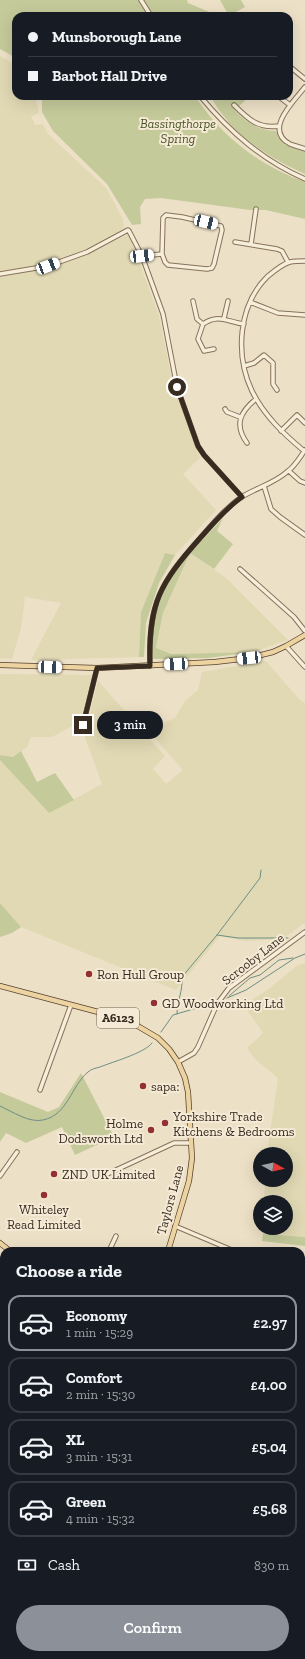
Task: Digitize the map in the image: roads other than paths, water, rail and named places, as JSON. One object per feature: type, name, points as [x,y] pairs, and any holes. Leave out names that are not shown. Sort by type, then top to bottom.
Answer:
[{"type":"main road","points":[[0,665],[97,668],[150,666],[249,658],[286,646],[305,636]]},
{"type":"main road","name":"A6123","points":[[0,986],[120,1019],[147,1031],[158,1038],[169,1049],[178,1062]]},
{"type":"main road","name":"Taylors Lane","points":[[169,1247],[190,1176],[190,1106],[185,1078],[178,1062]]},
{"type":"street","points":[[141,0],[148,12]]},
{"type":"street","points":[[293,69],[305,79]]},
{"type":"street","points":[[305,87],[282,116],[279,126],[284,138],[290,144],[305,149]]},
{"type":"street","points":[[204,100],[226,125],[254,150],[285,170],[305,179]]},
{"type":"street","points":[[283,100],[290,105]]},
{"type":"street","points":[[238,108],[242,104]]},
{"type":"street","points":[[234,105],[255,123],[268,128],[279,126]]},
{"type":"street","points":[[251,244],[256,209]]},
{"type":"street","points":[[166,215],[221,226],[222,230],[212,268],[207,269],[168,265],[162,254],[163,218],[166,215]]},
{"type":"street","points":[[0,274],[48,266],[87,252],[128,230],[142,256],[163,314],[177,387],[198,446],[204,455],[242,497]]},
{"type":"street","points":[[235,242],[282,250],[288,262]]},
{"type":"street","points":[[142,256],[162,254]]},
{"type":"street","points":[[150,666],[151,626],[155,607],[164,584],[180,560],[220,516],[242,497],[289,471],[305,450],[281,431],[270,419],[256,399],[244,366],[242,350],[244,324],[250,302],[259,285],[273,272],[288,262],[305,260]]},
{"type":"street","points":[[193,301],[197,319],[203,324]]},
{"type":"street","points":[[224,318],[228,301]]},
{"type":"street","points":[[250,302],[278,313],[305,315]]},
{"type":"street","points":[[214,349],[204,351],[198,339],[203,324],[213,318],[224,318],[244,324]]},
{"type":"street","points":[[244,366],[254,363],[264,355],[273,363],[273,384],[277,390]]},
{"type":"street","points":[[247,443],[240,430],[240,417],[246,406],[256,399]]},
{"type":"street","points":[[225,409],[227,412],[240,417]]},
{"type":"street","points":[[281,431],[296,415],[305,423]]},
{"type":"street","points":[[289,471],[300,481],[305,482]]},
{"type":"street","points":[[264,486],[271,509],[305,534]]},
{"type":"street","points":[[240,570],[294,617],[305,631]]},
{"type":"street","points":[[286,646],[305,667]]},
{"type":"street","points":[[83,725],[97,668]]},
{"type":"street","name":"Scrooby Lane","points":[[178,1062],[194,1052],[198,1047],[215,1008],[229,988],[305,932]]},
{"type":"street","points":[[40,1090],[71,1005]]},
{"type":"street","points":[[101,1177],[174,1143],[191,1142]]},
{"type":"street","points":[[0,1176],[17,1152]]},
{"type":"street","points":[[175,1226],[225,1247]]},
{"type":"street","points":[[111,1247],[116,1236]]},
{"type":"waterway","points":[[177,1014],[182,987],[182,977],[217,935],[260,878],[261,870]]},
{"type":"waterway","points":[[217,935],[238,938],[288,938]]},
{"type":"waterway","points":[[227,998],[246,990],[295,958],[305,954]]},
{"type":"waterway","points":[[229,996],[250,978],[260,975],[279,960],[293,958]]},
{"type":"waterway","points":[[161,1032],[173,1015],[214,1003]]},
{"type":"waterway","points":[[0,1106],[32,1120],[38,1121],[51,1117],[64,1106],[77,1085],[89,1071],[136,1054],[152,1043]]},
{"type":"place","name":"Ron Hull Group","points":[[89,974]]},
{"type":"place","name":"GD Woodworking Ltd","points":[[154,1003]]},
{"type":"place","name":"sapa:","points":[[143,1086]]},
{"type":"place","name":"Yorkshire Trade Kitchens & Bedrooms","points":[[165,1123]]},
{"type":"place","name":"Holme Dodsworth Ltd","points":[[151,1130]]},
{"type":"place","name":"ZND UK Limited","points":[[54,1174]]},
{"type":"place","name":"Whiteley Read Limited","points":[[44,1195]]},
{"type":"park label","name":"Bassingthorpe Spring","points":[[178,130]]}]
